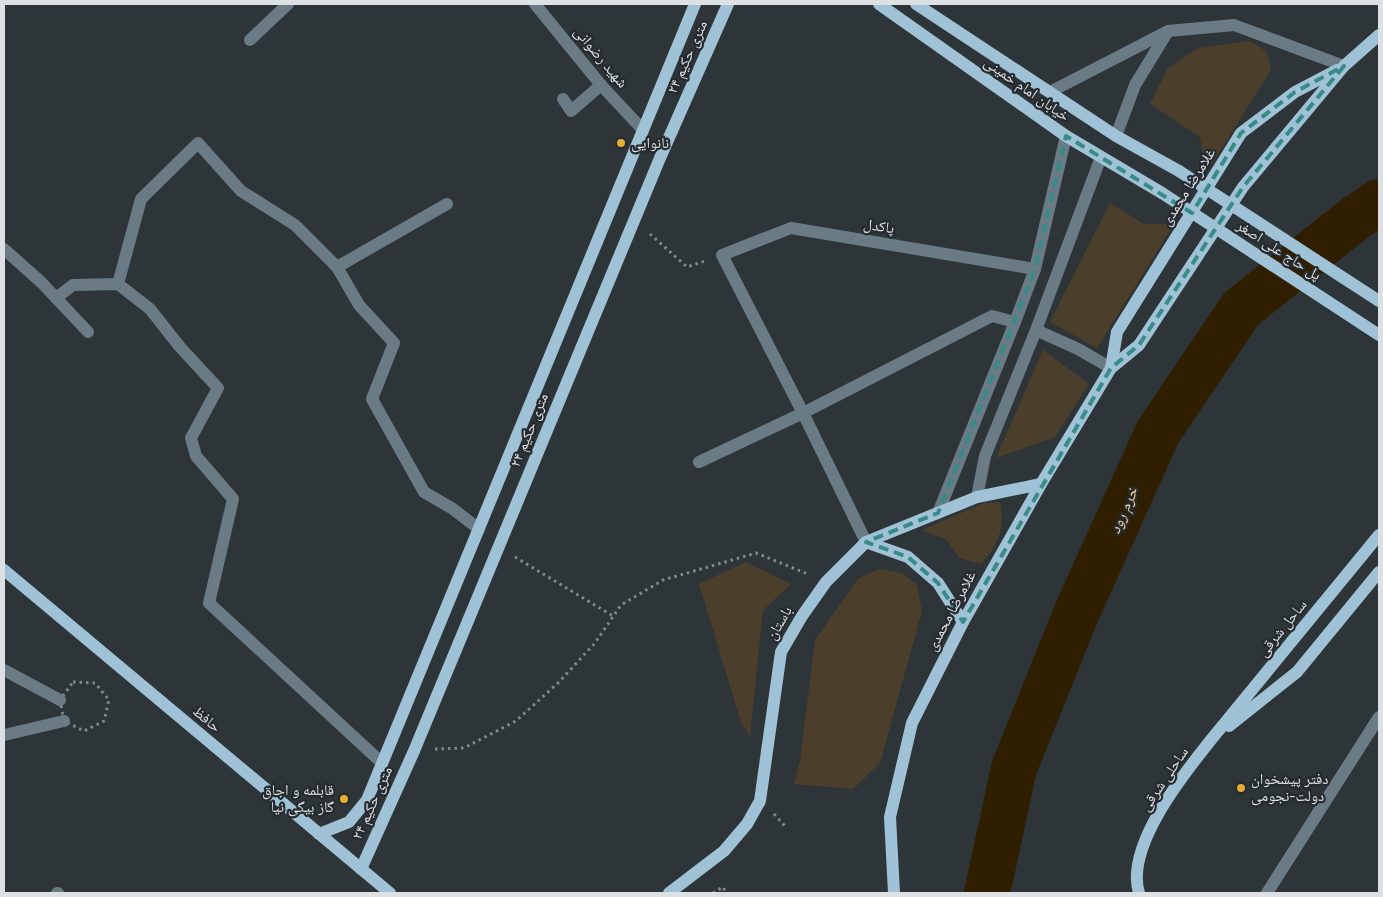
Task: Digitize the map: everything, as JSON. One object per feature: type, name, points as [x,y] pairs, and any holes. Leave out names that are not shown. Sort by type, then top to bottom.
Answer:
[{"type":"main road","name":"۲۴ متری حکیم","points":[[319,834],[349,822],[367,800],[695,4]]},
{"type":"main road","name":"۲۴ متری حکیم","points":[[361,869],[414,751],[634,220],[728,4]]},
{"type":"main road","name":"خیابان امام خمینی","points":[[880,4],[1066,136],[1162,193]]},
{"type":"main road","name":"خیابان امام خمینی","points":[[916,4],[1116,136],[1178,171]]},
{"type":"main road","name":"غلامرضا محمدی","points":[[894,893],[890,817],[912,723],[963,622],[1041,484],[1111,368],[1139,345],[1243,187],[1344,66],[1379,35]]},
{"type":"main road","name":"غلامرضا محمدی","points":[[1111,368],[1117,332],[1241,133],[1295,92],[1344,66]]},
{"type":"main road","name":"پل حاج علی اصغر","points":[[1178,171],[1379,301]]},
{"type":"main road","name":"پل حاج علی اصغر","points":[[1162,193],[1379,335]]},
{"type":"main road","name":"باستان","points":[[671,893],[724,851],[747,824],[760,801],[781,652],[802,616],[826,582],[866,542],[977,497],[1041,484]]},
{"type":"main road","name":"ساحل شرقی","points":[[1210,741],[1379,535]]},
{"type":"main road","points":[[866,542],[908,557],[938,583],[963,622]]},
{"type":"main road","name":"حافظ","points":[[4,570],[390,893]]},
{"type":"main road","points":[[1210,741],[1297,672],[1379,572]]},
{"type":"main road","name":"ساحلی شرقی","points":[[1139,893],[1138,860],[1159,811],[1210,741]]},
{"type":"street","points":[[250,40],[288,4]]},
{"type":"street","name":"شهید رضوانی","points":[[535,4],[601,85],[643,130]]},
{"type":"street","points":[[1050,92],[1168,31],[1234,25],[1344,66]]},
{"type":"street","points":[[1116,136],[1135,84],[1168,31]]},
{"type":"street","points":[[563,99],[570,111],[601,85]]},
{"type":"street","points":[[938,513],[1035,268],[1066,136]]},
{"type":"street","points":[[118,284],[141,199],[198,143],[241,191],[295,225],[337,267],[359,305],[394,342],[372,399],[424,492],[453,509],[479,529]]},
{"type":"street","points":[[977,497],[985,456],[1036,330],[1101,157]]},
{"type":"street","points":[[337,267],[447,204]]},
{"type":"street","name":"پاکدل","points":[[722,255],[791,228],[1035,268]]},
{"type":"street","points":[[4,249],[42,283],[88,332]]},
{"type":"street","points":[[722,255],[803,413],[866,542]]},
{"type":"street","points":[[56,298],[73,285],[118,284],[150,309],[180,347],[218,388],[191,438],[196,456],[233,499],[209,603],[382,763]]},
{"type":"street","points":[[699,462],[803,413],[992,316],[1015,322]]},
{"type":"street","points":[[1036,330],[1078,349],[1111,368]]},
{"type":"street","points":[[4,670],[60,700]]},
{"type":"street","points":[[1267,893],[1379,717]]},
{"type":"street","points":[[4,736],[64,721]]},
{"type":"path","points":[[634,220],[687,267],[722,255]]},
{"type":"path","points":[[499,547],[613,616]]},
{"type":"path","points":[[414,751],[464,748],[516,721],[559,682],[595,643],[621,605],[663,580],[756,553],[826,582]]},
{"type":"path","points":[[73,682],[95,683],[109,700],[104,721],[84,731],[64,721],[60,700],[73,682]]},
{"type":"path","points":[[713,893],[723,887],[726,893]]},
{"type":"highlighted area","points":[[1344,66],[1243,187],[1139,345],[1111,368],[963,622],[938,583],[908,557],[866,542],[938,513],[1035,269],[1066,136],[1192,213],[1241,133],[1295,92]]},
{"type":"shaded area","points":[[1250,41],[1267,52],[1271,70],[1211,165],[1204,162],[1200,137],[1150,104],[1168,68],[1198,48]]},
{"type":"shaded area","points":[[1110,203],[1144,224],[1174,224],[1097,348],[1050,322]]},
{"type":"shaded area","points":[[1043,350],[1089,384],[1055,437],[996,458]]},
{"type":"shaded area","points":[[1000,502],[1002,520],[999,535],[981,564],[959,558],[947,540],[922,530],[984,503]]},
{"type":"shaded area","points":[[746,562],[791,584],[763,610],[750,736],[741,722],[699,584]]},
{"type":"shaded area","points":[[879,569],[902,573],[917,585],[922,611],[880,763],[853,789],[794,784],[800,761],[815,640],[858,579]]},
{"type":"waterway","name":"خرم رود","points":[[987,893],[1014,768],[1076,614],[1158,432],[1241,309],[1354,219],[1379,202]]},
{"type":"place","name":"نانوایی","points":[[621,143]]},
{"type":"place","name":"دفتر پیشخوان دولت-نجومی","points":[[1241,788]]},
{"type":"place","name":"قابلمه و اجاق گاز بیگی نیا","points":[[344,799]]}]
